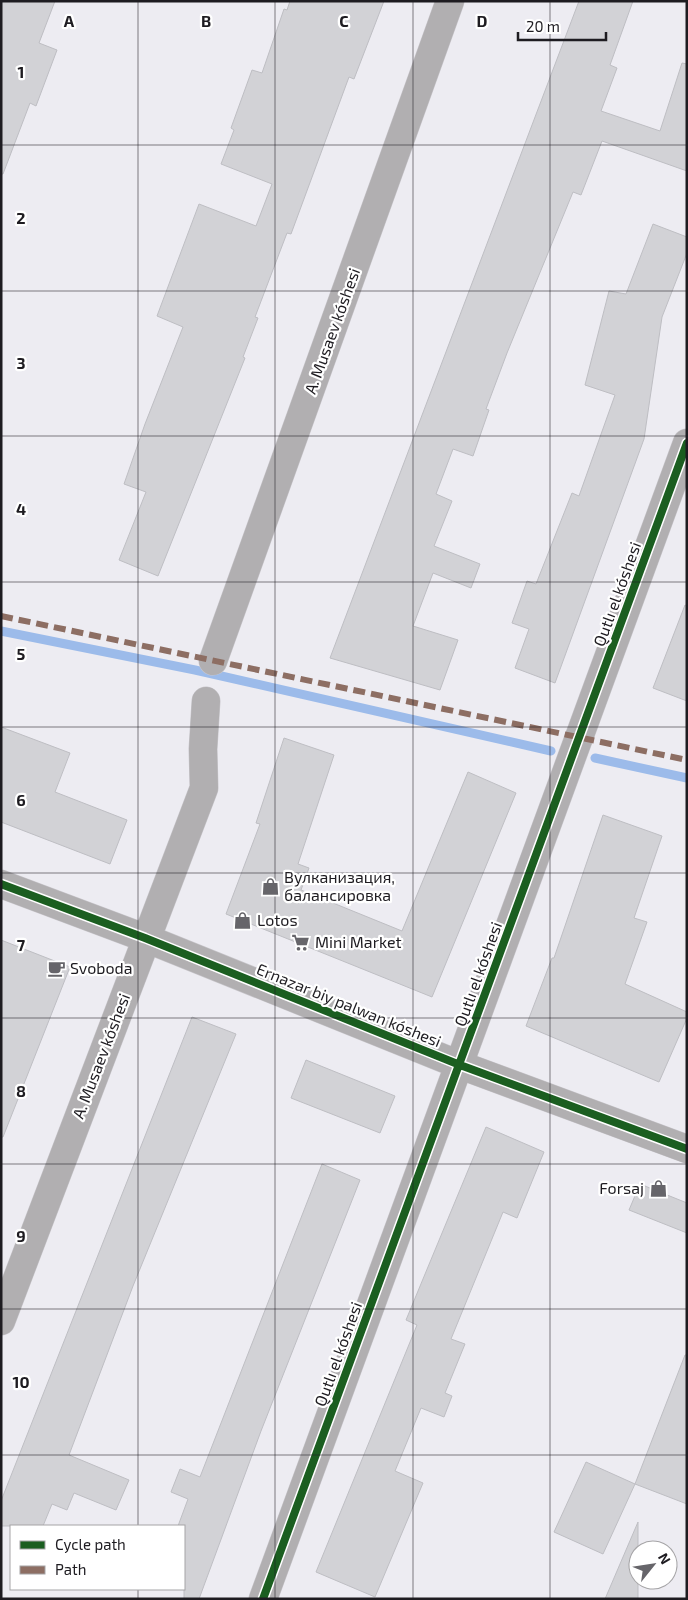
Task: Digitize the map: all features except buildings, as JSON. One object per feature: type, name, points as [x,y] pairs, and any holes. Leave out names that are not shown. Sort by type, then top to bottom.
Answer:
[{"type":"street","name":"A. Musaev kóshesi","points":[[214,661],[450,1]]},
{"type":"street","name":"Qutlı el kóshesi","points":[[263,1599],[687,443]]},
{"type":"street","name":"A. Musaev kóshesi","points":[[1,1321],[145,938],[204,788],[203,749],[206,701]]},
{"type":"street","name":"Ernazar biy palwan kóshesi","points":[[1,884],[145,938],[460,1065],[687,1149]]},
{"type":"waterway","points":[[1,631],[195,670],[551,751]]},
{"type":"waterway","points":[[595,758],[687,778]]},
{"type":"marked path","points":[[1,616],[687,760]]},
{"type":"cycle path","points":[[263,1599],[687,443]]},
{"type":"cycle path","points":[[1,884],[145,938],[460,1065],[687,1149]]},
{"type":"place","name":"Вулканизация, балансировка","points":[[270,886]]},
{"type":"place","name":"Lotos","points":[[243,920]]},
{"type":"place","name":"Mini Market","points":[[301,942]]},
{"type":"place","name":"Svoboda","points":[[56,968]]},
{"type":"place","name":"Forsaj","points":[[658,1188]]}]
